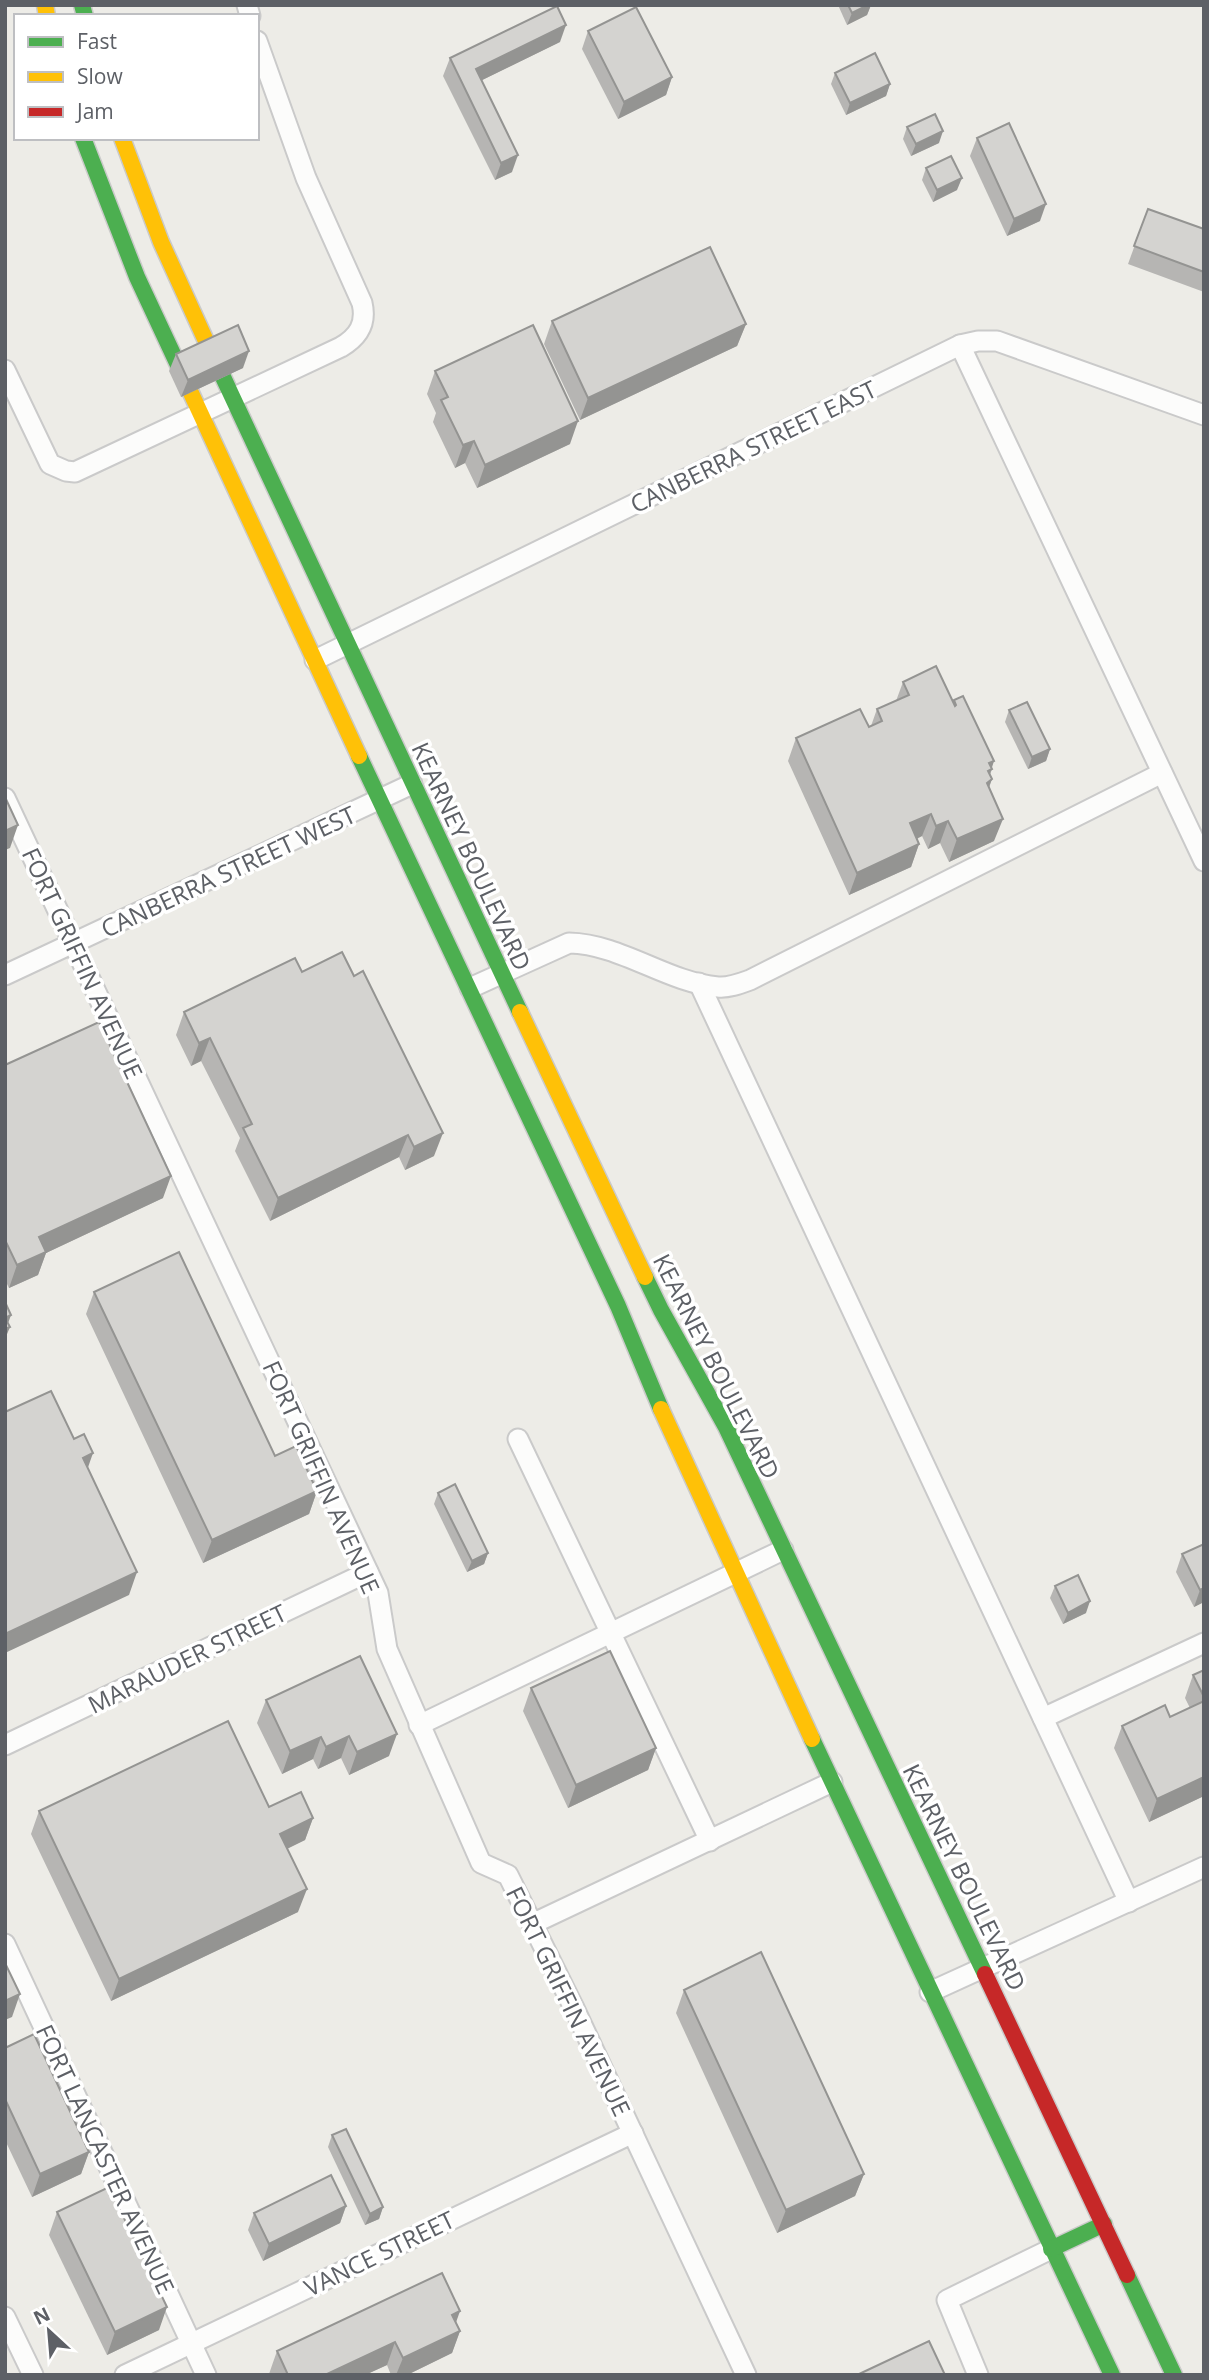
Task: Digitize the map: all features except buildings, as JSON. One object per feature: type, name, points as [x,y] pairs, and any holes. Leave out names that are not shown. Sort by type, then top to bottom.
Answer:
[{"type":"street","points":[[5,370],[50,464],[75,472],[349,342],[362,328],[362,303],[306,178],[259,47]]},
{"type":"street","points":[[84,140],[137,276],[179,367]]},
{"type":"street","points":[[123,140],[161,242],[211,352]]},
{"type":"street","name":"CANBERRA STREET EAST","points":[[314,660],[960,345],[997,341],[1204,415]]},
{"type":"street","points":[[960,345],[1204,861]]},
{"type":"street","name":"KEARNEY BOULEVARD","points":[[223,377],[346,644],[661,1310],[726,1427],[1174,2375]]},
{"type":"street","points":[[191,393],[379,800],[618,1306],[667,1424],[832,1782],[1112,2375]]},
{"type":"street","points":[[470,988],[569,943],[584,943],[699,983],[719,987],[732,986],[750,980],[1162,773]]},
{"type":"street","name":"CANBERRA STREET WEST","points":[[5,975],[412,784]]},
{"type":"street","name":"FORT GRIFFIN AVENUE","points":[[5,798],[378,1593],[387,1649],[481,1863],[508,1875],[746,2375]]},
{"type":"street","points":[[699,983],[1129,1902]]},
{"type":"street","points":[[518,1439],[710,1841]]},
{"type":"street","points":[[419,1725],[783,1550]]},
{"type":"street","name":"MARAUDER STREET","points":[[5,1745],[368,1572]]},
{"type":"street","points":[[1043,1718],[1204,1643]]},
{"type":"street","points":[[532,1924],[832,1782]]},
{"type":"street","points":[[930,1992],[1204,1867]]},
{"type":"street","name":"FORT LANCASTER AVENUE","points":[[5,1944],[206,2375]]},
{"type":"street","name":"VANCE STREET","points":[[125,2375],[633,2133]]},
{"type":"street","points":[[978,2375],[947,2300],[1104,2224]]},
{"type":"street","points":[[5,2317],[11,2346],[33,2375]]},
{"type":"traffic: fast","points":[[82,5],[84,14]]},
{"type":"traffic: fast","points":[[84,140],[137,277],[179,367]]},
{"type":"traffic: fast","points":[[223,377],[520,1012]]},
{"type":"traffic: fast","points":[[359,756],[618,1306],[661,1409]]},
{"type":"traffic: fast","points":[[645,1277],[726,1427],[985,1974]]},
{"type":"traffic: fast","points":[[812,1739],[1112,2375]]},
{"type":"traffic: fast","points":[[1051,2249],[1104,2224]]},
{"type":"traffic: fast","points":[[1127,2275],[1174,2375]]},
{"type":"traffic: slow","points":[[45,5],[47,14]]},
{"type":"traffic: slow","points":[[123,140],[161,242],[211,352]]},
{"type":"traffic: slow","points":[[191,393],[359,756]]},
{"type":"traffic: slow","points":[[520,1012],[645,1277]]},
{"type":"traffic: slow","points":[[661,1409],[812,1739]]},
{"type":"traffic: jam","points":[[985,1974],[1127,2275]]}]
